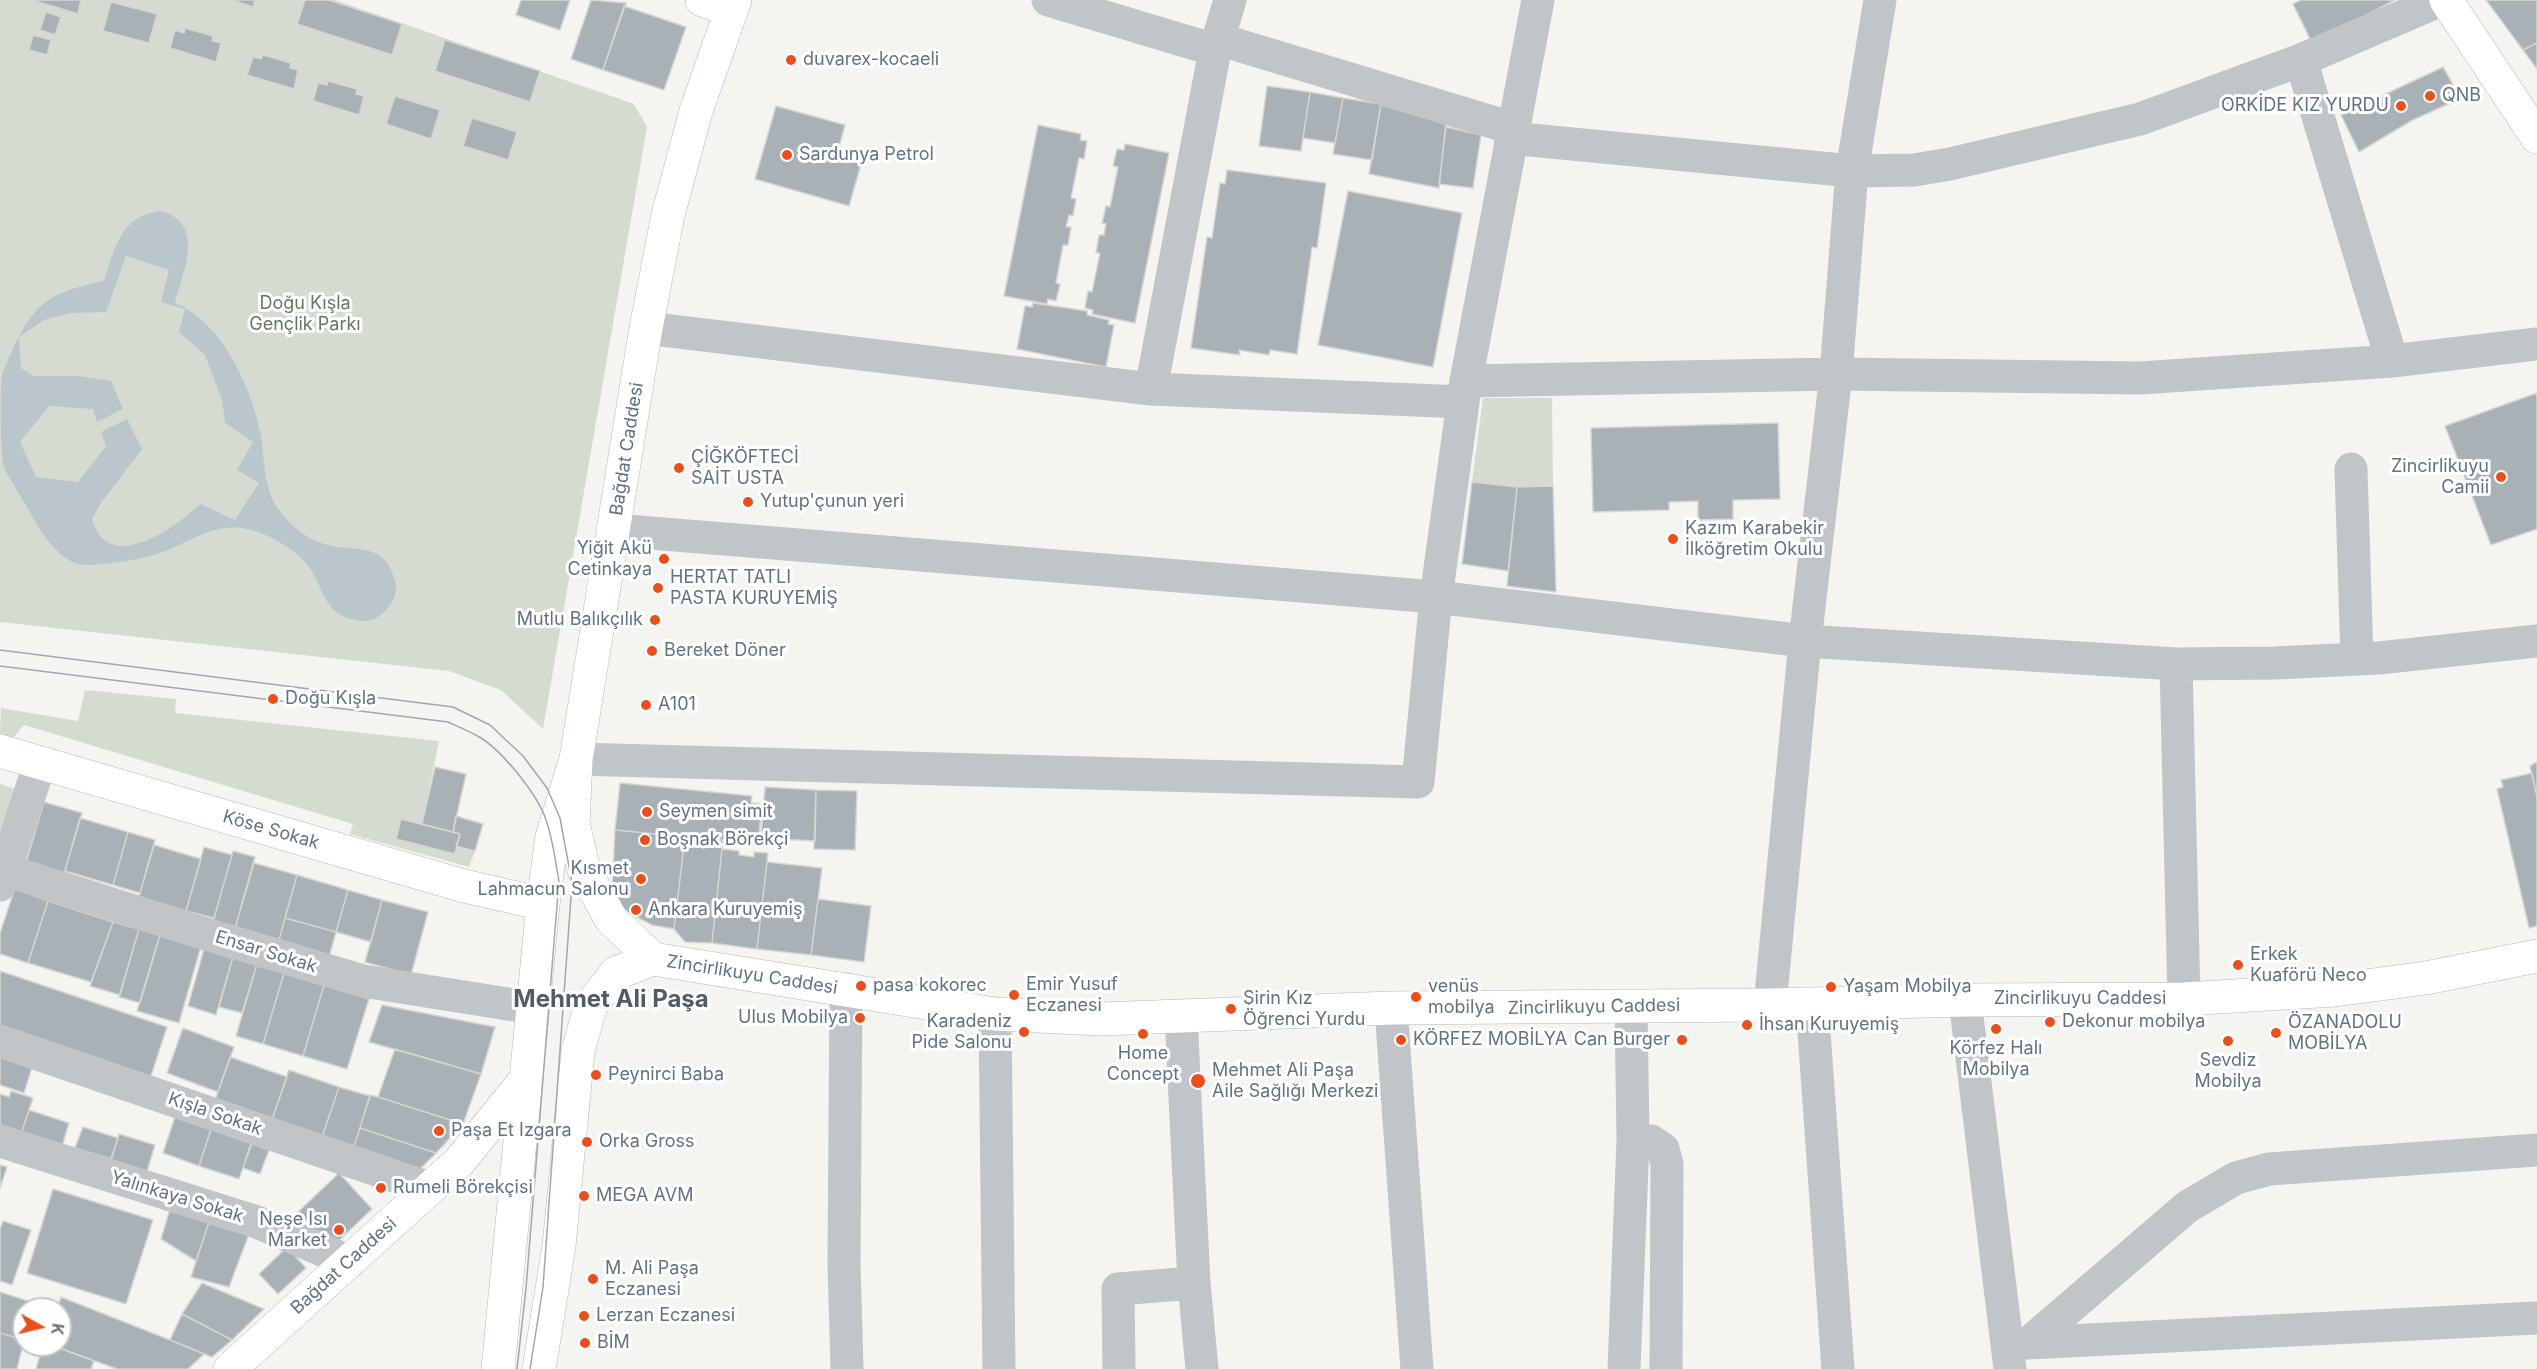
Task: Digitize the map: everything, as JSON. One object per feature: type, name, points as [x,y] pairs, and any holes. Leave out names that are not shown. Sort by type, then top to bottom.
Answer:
[{"type":"main road","points":[[2446,0],[2537,137]]},
{"type":"main road","name":"Bağdat Caddesi","points":[[498,1369],[543,904],[552,837],[576,759],[646,328],[668,215],[723,3]]},
{"type":"main road","name":"Köse Sokak","points":[[0,751],[464,886],[543,904]]},
{"type":"main road","name":"Zincirlikuyu Caddesi","points":[[576,759],[573,823],[584,870],[611,919],[653,959]]},
{"type":"main road","name":"Zincirlikuyu Caddesi","points":[[539,1369],[559,1245],[578,1051],[591,1005],[616,973],[653,959],[995,1014],[1102,1019],[1391,1008],[2184,999],[2335,990],[2436,976],[2537,957]]},
{"type":"main road","name":"Bağdat Caddesi","points":[[230,1369],[459,1162],[526,1079]]},
{"type":"main road","points":[[459,1162],[520,1151],[570,1138]]},
{"type":"street","points":[[1048,0],[1217,45],[1511,133],[1852,171],[1898,171],[1950,164],[2140,119],[2301,60],[2441,0]]},
{"type":"street","points":[[1151,389],[1217,45],[1230,0]]},
{"type":"street","points":[[576,759],[1418,782],[1436,597],[1465,391],[1511,133],[1538,0]]},
{"type":"street","points":[[1770,1005],[1805,641],[1836,375],[1852,171],[1880,0]]},
{"type":"street","points":[[2301,60],[2392,361]]},
{"type":"street","points":[[646,328],[1151,389],[1465,391],[1836,375],[2140,378],[2392,361],[2537,344]]},
{"type":"street","points":[[2351,469],[2357,659]]},
{"type":"street","points":[[614,530],[1436,597],[1805,641],[2176,664],[2357,659],[2456,652],[2537,641]]},
{"type":"street","points":[[2176,664],[2184,999]]},
{"type":"street","points":[[3,878],[40,763]]},
{"type":"street","name":"Ensar Sokak","points":[[3,878],[196,931],[363,981],[533,1008]]},
{"type":"street","points":[[846,989],[844,1263],[847,1369]]},
{"type":"street","points":[[1965,1000],[2016,1352]]},
{"type":"street","points":[[1812,1004],[1838,1369]]},
{"type":"street","points":[[1621,1369],[1633,1140],[1631,1006]]},
{"type":"street","points":[[1391,1008],[1417,1369]]},
{"type":"street","points":[[995,1014],[999,1369]]},
{"type":"street","points":[[1181,1016],[1194,1283],[1202,1369]]},
{"type":"street","name":"Kışla Sokak","points":[[0,1041],[429,1188]]},
{"type":"street","points":[[1633,1140],[1651,1141],[1663,1149],[1667,1164],[1666,1369]]},
{"type":"street","name":"Yalınkaya Sokak","points":[[0,1141],[258,1222],[350,1262]]},
{"type":"street","points":[[2016,1352],[2187,1207],[2236,1178],[2269,1169],[2537,1150]]},
{"type":"street","points":[[1119,1369],[1118,1289],[1194,1283]]},
{"type":"street","points":[[2016,1352],[2537,1318]]},
{"type":"green space","name":"Doğu Kışla Gençlik Parkı","points":[[0,0],[335,0],[634,104],[647,127],[543,729],[501,690],[449,671],[0,622]]},
{"type":"green space","points":[[1483,398],[1552,398],[1553,486],[1517,487],[1472,482]]},
{"type":"green space","points":[[85,690],[176,699],[175,713],[439,741],[422,824],[401,819],[396,839],[455,854],[456,846],[475,851],[469,867],[350,834],[353,824],[24,725],[13,738],[0,733],[1,708],[78,721]]},
{"type":"green space","points":[[0,784],[18,790],[0,844]]},
{"type":"shaded area","points":[[159,211],[174,217],[183,225],[188,249],[175,303],[191,312],[219,338],[240,373],[259,427],[269,491],[279,510],[293,526],[310,538],[324,544],[361,549],[377,554],[390,568],[396,584],[395,596],[376,618],[361,621],[337,613],[330,606],[316,578],[302,559],[278,541],[248,529],[222,528],[139,559],[96,565],[75,563],[65,558],[49,542],[7,473],[2,448],[2,375],[13,349],[21,333],[29,320],[47,301],[71,290],[104,281],[121,236],[127,227],[146,214]],"holes":[[[126,256],[169,270],[161,302],[185,309],[179,332],[205,355],[222,400],[225,423],[253,442],[237,470],[259,483],[235,520],[200,504],[175,524],[143,542],[126,546],[112,544],[100,536],[92,519],[101,503],[142,449],[127,419],[101,432],[106,446],[78,482],[36,477],[20,442],[49,406],[93,409],[97,422],[123,409],[111,381],[78,376],[33,376],[21,368],[19,337],[44,320],[70,313],[106,312]]]},
{"type":"building","points":[[32,0],[81,0],[78,14]]},
{"type":"building","points":[[232,0],[255,0],[253,7]]},
{"type":"building","points":[[305,0],[329,0],[402,24],[392,55],[297,24]]},
{"type":"building","points":[[521,0],[570,0],[560,30],[516,15]]},
{"type":"building","points":[[591,0],[626,3],[603,70],[571,59]]},
{"type":"building","points":[[2301,0],[2395,0],[2312,43],[2293,4]]},
{"type":"building","points":[[2486,0],[2537,0],[2537,43],[2523,50]]},
{"type":"building","points":[[111,2],[157,14],[149,43],[103,31]]},
{"type":"building","points":[[624,6],[686,27],[664,90],[603,70]]},
{"type":"building","points":[[46,12],[61,17],[55,35],[40,30]]},
{"type":"building","points":[[185,28],[213,36],[212,41],[221,43],[216,62],[170,48],[175,30],[184,33]]},
{"type":"building","points":[[33,35],[51,40],[47,55],[29,50]]},
{"type":"building","points":[[445,40],[540,71],[530,102],[435,71]]},
{"type":"building","points":[[2537,43],[2537,69],[2523,50]]},
{"type":"building","points":[[263,55],[291,63],[290,68],[298,70],[294,89],[247,75],[253,57],[261,59]]},
{"type":"building","name":"ORKİDE KIZ YURDU","points":[[2443,67],[2461,98],[2411,121],[2359,152],[2341,115]]},
{"type":"building","points":[[328,81],[357,89],[356,94],[364,96],[359,115],[313,101],[318,83],[327,85]]},
{"type":"building","points":[[1267,86],[1310,92],[1301,151],[1259,146]]},
{"type":"building","points":[[1310,92],[1343,98],[1335,143],[1303,138]]},
{"type":"building","points":[[395,96],[440,110],[431,139],[386,124]]},
{"type":"building","points":[[1343,98],[1381,104],[1372,160],[1333,154]]},
{"type":"building","points":[[1381,104],[1446,123],[1439,188],[1369,174]]},
{"type":"building","points":[[776,106],[845,125],[839,147],[864,154],[849,206],[755,179]]},
{"type":"building","points":[[472,118],[517,132],[508,160],[463,146]]},
{"type":"building","points":[[1038,125],[1081,134],[1080,140],[1087,141],[1084,159],[1079,158],[1071,198],[1076,199],[1073,216],[1069,215],[1066,227],[1071,227],[1068,245],[1063,245],[1056,283],[1060,284],[1056,301],[1048,299],[1047,304],[1004,296]]},
{"type":"building","points":[[1446,127],[1481,135],[1473,188],[1439,184]]},
{"type":"building","points":[[1125,144],[1169,153],[1135,323],[1092,314],[1093,310],[1085,308],[1088,291],[1092,292],[1100,253],[1096,253],[1099,235],[1104,235],[1106,224],[1102,223],[1106,206],[1110,207],[1118,167],[1113,166],[1117,149],[1124,150]]},
{"type":"building","points":[[1227,170],[1326,183],[1317,248],[1312,247],[1297,354],[1270,350],[1269,355],[1239,350],[1240,355],[1191,348],[1207,237],[1212,238],[1220,183],[1225,184]]},
{"type":"building","points":[[1348,191],[1462,213],[1433,367],[1318,345]]},
{"type":"building","points":[[1033,303],[1087,311],[1087,315],[1109,320],[1108,324],[1114,325],[1106,367],[1017,349],[1025,306],[1032,307]]},
{"type":"building","name":"Zincirlikuyu Camii","points":[[2537,393],[2537,529],[2491,545],[2445,426]]},
{"type":"building","points":[[1778,423],[1780,499],[1733,500],[1733,519],[1698,520],[1698,501],[1669,502],[1669,510],[1593,512],[1591,428]]},
{"type":"building","points":[[1472,482],[1517,487],[1508,571],[1462,564]]},
{"type":"building","points":[[1553,486],[1556,592],[1507,586],[1517,487]]},
{"type":"building","points":[[2537,762],[2537,797],[2530,766]]},
{"type":"building","points":[[435,767],[466,774],[453,832],[422,824]]},
{"type":"building","points":[[2532,773],[2537,797],[2537,926],[2529,928],[2497,789],[2503,787],[2501,780]]},
{"type":"building","points":[[620,783],[752,796],[751,803],[762,804],[758,844],[615,830]]},
{"type":"building","points":[[765,787],[816,790],[815,841],[761,838]]},
{"type":"building","points":[[816,790],[857,791],[855,850],[814,849]]},
{"type":"building","points":[[44,802],[82,813],[63,877],[25,866]]},
{"type":"building","points":[[456,816],[483,824],[475,851],[456,846],[460,834],[453,832]]},
{"type":"building","points":[[80,818],[128,832],[113,885],[65,871]]},
{"type":"building","points":[[401,819],[460,834],[455,854],[396,839]]},
{"type":"building","points":[[615,830],[685,837],[674,929],[652,925],[625,911],[612,891]]},
{"type":"building","points":[[128,832],[155,840],[140,893],[113,885]]},
{"type":"building","points":[[685,837],[723,840],[712,943],[685,942],[674,929]]},
{"type":"building","points":[[154,845],[201,859],[186,911],[139,897]]},
{"type":"building","points":[[204,847],[232,855],[214,918],[186,911]]},
{"type":"building","points":[[722,849],[739,851],[739,855],[754,857],[754,852],[768,853],[757,949],[712,943]]},
{"type":"building","points":[[233,851],[255,857],[234,932],[212,926]]},
{"type":"building","points":[[767,862],[822,868],[811,955],[757,949]]},
{"type":"building","points":[[254,863],[297,875],[278,944],[234,932]]},
{"type":"building","points":[[297,875],[348,890],[336,932],[285,918]]},
{"type":"building","points":[[15,888],[48,901],[28,963],[0,954],[0,933]]},
{"type":"building","points":[[348,890],[382,900],[371,942],[336,932]]},
{"type":"building","points":[[818,899],[871,906],[864,962],[811,955]]},
{"type":"building","points":[[382,900],[428,912],[411,975],[365,962]]},
{"type":"building","points":[[48,901],[113,922],[91,982],[28,963]]},
{"type":"building","points":[[285,918],[336,932],[327,964],[276,951]]},
{"type":"building","points":[[113,922],[139,929],[120,995],[90,986]]},
{"type":"building","points":[[139,929],[160,935],[140,1003],[119,997]]},
{"type":"building","points":[[161,931],[202,943],[179,1023],[137,1011]]},
{"type":"building","points":[[204,949],[233,957],[216,1015],[188,1006]]},
{"type":"building","points":[[233,957],[257,964],[242,1013],[219,1007]]},
{"type":"building","points":[[257,964],[284,973],[263,1044],[236,1036]]},
{"type":"building","points":[[0,971],[167,1027],[148,1085],[0,1036]]},
{"type":"building","points":[[284,973],[324,985],[303,1056],[263,1044]]},
{"type":"building","points":[[324,985],[369,999],[347,1069],[303,1056]]},
{"type":"building","points":[[382,1005],[495,1027],[481,1074],[369,1042]]},
{"type":"building","points":[[183,1028],[234,1047],[218,1092],[167,1073]]},
{"type":"building","points":[[0,1047],[35,1058],[24,1093],[0,1085]]},
{"type":"building","points":[[395,1049],[481,1074],[463,1124],[378,1097]]},
{"type":"building","points":[[230,1057],[287,1077],[270,1125],[213,1106]]},
{"type":"building","points":[[289,1070],[339,1087],[320,1143],[270,1125]]},
{"type":"building","points":[[339,1087],[370,1096],[352,1153],[320,1143]]},
{"type":"building","points":[[11,1091],[33,1098],[20,1137],[0,1131],[0,1094],[9,1097]]},
{"type":"building","points":[[370,1095],[463,1124],[436,1153],[360,1128]]},
{"type":"building","points":[[29,1110],[69,1123],[61,1150],[20,1137]]},
{"type":"building","points":[[176,1114],[212,1126],[199,1166],[163,1153]]},
{"type":"building","points":[[212,1126],[253,1140],[239,1179],[199,1166]]},
{"type":"building","points":[[83,1127],[118,1138],[111,1159],[75,1148]]},
{"type":"building","points":[[360,1128],[436,1153],[414,1175],[352,1153]]},
{"type":"building","points":[[119,1134],[155,1145],[145,1178],[109,1167]]},
{"type":"building","points":[[251,1143],[269,1150],[260,1174],[243,1168]]},
{"type":"building","points":[[0,1165],[7,1167],[0,1188]]},
{"type":"building","points":[[339,1173],[372,1209],[331,1248],[298,1212]]},
{"type":"building","points":[[53,1189],[153,1220],[126,1304],[27,1273]]},
{"type":"building","points":[[170,1209],[209,1222],[196,1261],[161,1239]]},
{"type":"building","points":[[3,1221],[31,1230],[12,1285],[0,1281],[0,1229]]},
{"type":"building","points":[[209,1222],[249,1234],[229,1287],[191,1277]]},
{"type":"building","points":[[287,1247],[306,1268],[278,1294],[259,1274]]},
{"type":"building","points":[[202,1283],[264,1309],[232,1340],[182,1314]]},
{"type":"building","points":[[0,1292],[16,1297],[12,1297],[12,1336],[0,1333]]},
{"type":"building","points":[[72,1301],[204,1354],[188,1369],[117,1369],[72,1353]]},
{"type":"building","points":[[182,1314],[232,1340],[212,1357],[170,1340]]},
{"type":"building","points":[[0,1333],[12,1336],[12,1357],[20,1357],[17,1369],[0,1369]]},
{"type":"building","points":[[72,1353],[94,1361],[91,1369],[36,1369],[40,1357],[72,1357]]},
{"type":"tram line","points":[[0,650],[453,707],[490,725],[523,756],[547,788],[560,818],[572,883],[543,1287],[530,1369]]},
{"type":"tram line","points":[[0,666],[448,722],[490,744],[527,785],[541,807],[548,825],[559,881],[526,1288],[517,1369]]},
{"type":"place","name":"duvarex-kocaeli","points":[[791,60]]},
{"type":"place","name":"QNB","points":[[2430,96]]},
{"type":"place","name":"ORKİDE KIZ YURDU","points":[[2401,106]]},
{"type":"place","name":"Sardunya Petrol","points":[[787,155]]},
{"type":"place","name":"ÇİĞKÖFTECİ SAİT USTA","points":[[679,468]]},
{"type":"place","name":"Zincirlikuyu Camii","points":[[2501,477]]},
{"type":"place","name":"Yutup'çunun yeri","points":[[748,502]]},
{"type":"place","name":"Kazım Karabekir İlköğretim Okulu","points":[[1673,539]]},
{"type":"place","name":"Yiğit Akü Cetinkaya","points":[[664,559]]},
{"type":"place","name":"HERTAT TATLI PASTA KURUYEMİŞ","points":[[658,588]]},
{"type":"place","name":"Mutlu Balıkçılık","points":[[655,620]]},
{"type":"place","name":"Bereket Döner","points":[[652,651]]},
{"type":"place","name":"Doğu Kışla","points":[[273,699]]},
{"type":"place","name":"A101","points":[[646,705]]},
{"type":"place","name":"Seymen simit","points":[[647,812]]},
{"type":"place","name":"Boşnak Börekçi","points":[[645,840]]},
{"type":"place","name":"Kısmet Lahmacun Salonu","points":[[641,879]]},
{"type":"place","name":"Ankara Kuruyemiş","points":[[636,910]]},
{"type":"place","name":"Erkek Kuaförü Neco","points":[[2238,965]]},
{"type":"place","name":"pasa kokorec","points":[[861,986]]},
{"type":"place","name":"Yaşam Mobilya","points":[[1831,987]]},
{"type":"place","name":"Emir Yusuf Eczanesi","points":[[1014,995]]},
{"type":"place","name":"venüs mobilya","points":[[1416,997]]},
{"type":"place","name":"Şirin Kız Öğrenci Yurdu","points":[[1231,1009]]},
{"type":"place","name":"Ulus Mobilya","points":[[860,1018]]},
{"type":"place","name":"Dekonur mobilya","points":[[2050,1022]]},
{"type":"place","name":"İhsan Kuruyemiş","points":[[1747,1025]]},
{"type":"place","name":"Körfez Halı Mobilya","points":[[1996,1029]]},
{"type":"place","name":"Karadeniz Pide Salonu","points":[[1024,1032]]},
{"type":"place","name":"ÖZANADOLU MOBİLYA","points":[[2276,1033]]},
{"type":"place","name":"Home Concept","points":[[1143,1034]]},
{"type":"place","name":"KÖRFEZ MOBİLYA","points":[[1401,1040]]},
{"type":"place","name":"Can Burger","points":[[1682,1040]]},
{"type":"place","name":"Sevdiz Mobilya","points":[[2228,1041]]},
{"type":"place","name":"Peynirci Baba","points":[[596,1075]]},
{"type":"place","name":"Mehmet Ali Paşa Aile Sağlığı Merkezi","points":[[1198,1081]]},
{"type":"place","name":"Paşa Et Izgara","points":[[439,1131]]},
{"type":"place","name":"Orka Gross","points":[[587,1142]]},
{"type":"place","name":"Rumeli Börekçisi","points":[[381,1188]]},
{"type":"place","name":"MEGA AVM","points":[[584,1196]]},
{"type":"place","name":"Neşe Isı Market","points":[[339,1230]]},
{"type":"place","name":"M. Ali Paşa Eczanesi","points":[[593,1279]]},
{"type":"place","name":"Lerzan Eczanesi","points":[[584,1316]]},
{"type":"place","name":"BİM","points":[[585,1343]]},
{"type":"district","name":"Mehmet Ali Paşa","points":[[611,1000]]}]
